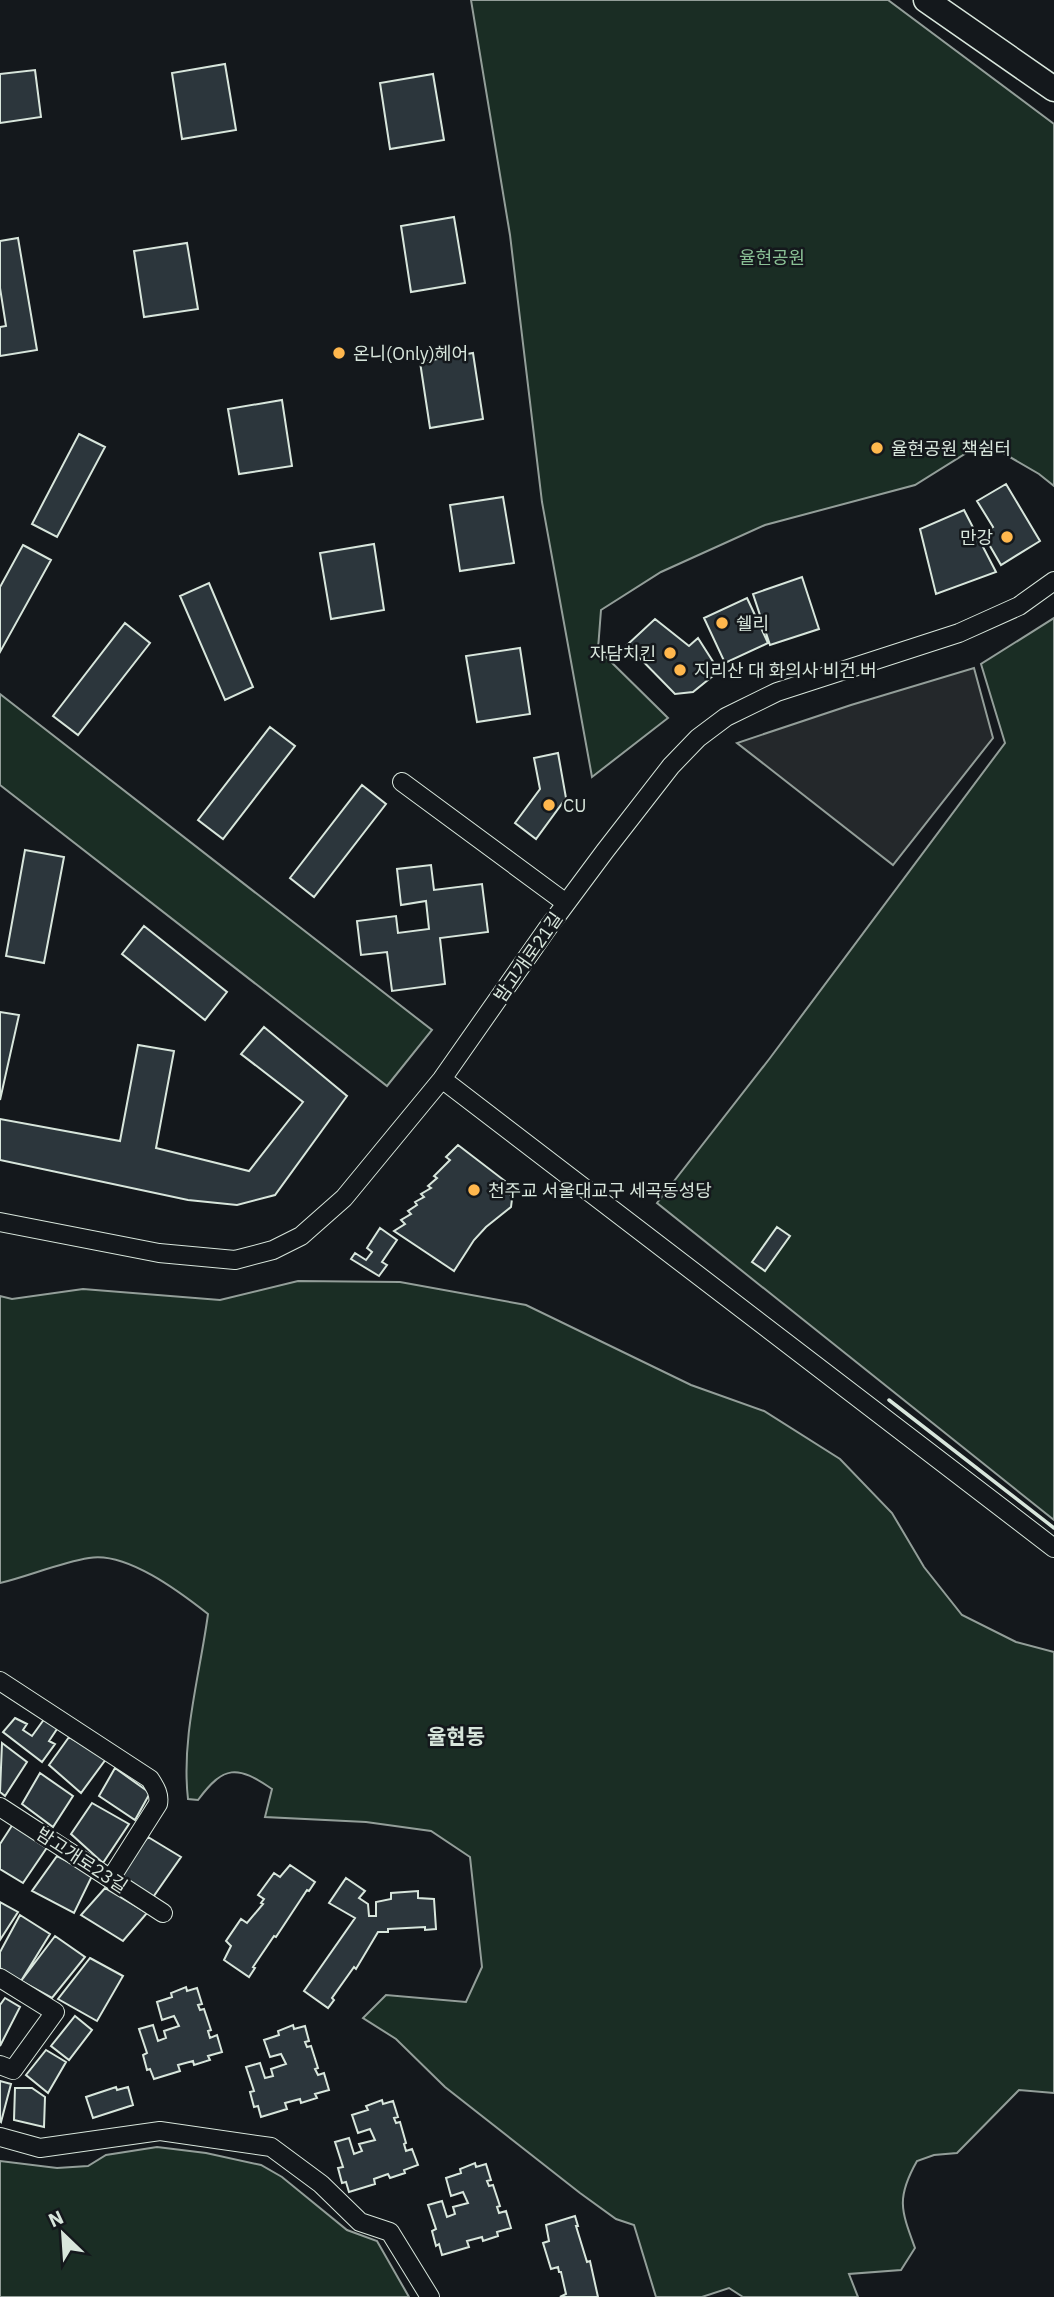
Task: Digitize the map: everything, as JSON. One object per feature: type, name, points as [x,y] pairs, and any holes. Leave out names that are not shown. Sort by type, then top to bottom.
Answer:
[{"type":"main road","points":[[926,0],[1054,89]]},
{"type":"street","name":"밤고개로21길","points":[[0,1222],[159,1253],[235,1260],[273,1250],[302,1236],[344,1198],[442,1079],[566,903],[671,766],[698,738],[726,717],[777,692],[959,633],[1019,606],[1054,581]]},
{"type":"street","points":[[402,782],[566,903]]},
{"type":"street","points":[[442,1079],[1054,1548]]},
{"type":"street","points":[[0,1681],[150,1779],[157,1789],[158,1804],[111,1878]]},
{"type":"street","name":"밤고개로23길","points":[[0,1807],[163,1913]]},
{"type":"street","points":[[0,1978],[55,2012],[13,2070],[0,2065]]},
{"type":"street","points":[[0,2137],[40,2148],[160,2132],[271,2147],[321,2184],[360,2222],[390,2232],[430,2297]]},
{"type":"green space","name":"율현공원","points":[[471,0],[888,0],[1054,124],[1054,486],[1039,474],[984,442],[915,485],[765,525],[661,572],[601,610],[598,649],[668,718],[592,777],[542,502],[510,235]]},
{"type":"green space","points":[[1054,618],[1054,1520],[657,1203],[770,1058],[1005,743],[981,664]]},
{"type":"green space","points":[[0,694],[432,1030],[387,1086],[0,785]]},
{"type":"green space","points":[[298,1281],[400,1282],[526,1305],[691,1385],[764,1411],[840,1459],[892,1513],[924,1567],[962,1615],[1016,1642],[1054,1652],[1054,2093],[1019,2090],[957,2153],[934,2155],[917,2161],[903,2195],[906,2224],[915,2248],[901,2270],[849,2274],[858,2297],[743,2297],[729,2288],[702,2297],[656,2297],[634,2225],[616,2219],[580,2193],[445,2087],[396,2039],[363,2018],[386,1995],[466,2002],[482,1967],[470,1857],[431,1831],[366,1822],[265,1817],[272,1789],[240,1773],[232,1772],[216,1780],[198,1800],[188,1799],[189,1729],[208,1614],[152,1575],[104,1557],[78,1560],[0,1583],[0,1296],[12,1299],[83,1289],[220,1300]]},
{"type":"green space","points":[[157,2147],[206,2153],[261,2165],[282,2177],[347,2230],[377,2241],[409,2297],[0,2297],[0,2161],[57,2168],[88,2166],[106,2155]]},
{"type":"shaded area","points":[[974,668],[993,738],[893,865],[737,743],[851,705]]},
{"type":"building","points":[[225,64],[236,130],[182,139],[172,73]]},
{"type":"building","points":[[35,70],[41,117],[0,123],[0,74]]},
{"type":"building","points":[[433,74],[444,140],[390,149],[380,83]]},
{"type":"building","points":[[454,217],[465,283],[411,292],[401,226]]},
{"type":"building","points":[[18,238],[37,350],[0,356],[0,327],[6,326],[0,288],[0,241]]},
{"type":"building","points":[[187,243],[198,309],[144,317],[134,251]]},
{"type":"building","points":[[473,353],[483,419],[430,428],[420,362]]},
{"type":"building","points":[[282,400],[292,466],[239,474],[228,409]]},
{"type":"building","points":[[79,434],[105,447],[57,537],[32,524]]},
{"type":"building","points":[[1006,484],[1040,541],[1001,565],[983,534],[993,527],[977,501]]},
{"type":"building","points":[[503,497],[514,563],[460,571],[450,505]]},
{"type":"building","points":[[964,510],[996,572],[936,594],[920,529]]},
{"type":"building","points":[[374,544],[384,610],[331,619],[320,553]]},
{"type":"building","points":[[23,545],[51,560],[0,652],[0,587]]},
{"type":"building","points":[[802,577],[819,629],[770,645],[753,594]]},
{"type":"building","points":[[209,583],[253,687],[225,700],[180,596]]},
{"type":"building","points":[[747,598],[768,643],[725,663],[704,618]]},
{"type":"building","points":[[655,619],[689,646],[698,638],[719,671],[693,692],[675,694],[627,645]]},
{"type":"building","points":[[125,623],[150,643],[78,735],[53,716]]},
{"type":"building","points":[[520,648],[530,714],[477,722],[466,656]]},
{"type":"building","points":[[270,727],[295,746],[223,839],[198,820]]},
{"type":"building","points":[[558,753],[566,798],[536,839],[515,823],[540,789],[534,758]]},
{"type":"building","points":[[362,785],[386,804],[314,897],[290,878]]},
{"type":"building","points":[[25,850],[64,857],[44,963],[6,956]]},
{"type":"building","points":[[431,865],[434,890],[482,884],[488,932],[440,938],[445,984],[392,991],[387,952],[361,955],[357,921],[396,916],[398,933],[429,929],[426,901],[401,905],[397,869]]},
{"type":"building","points":[[144,926],[227,992],[205,1020],[122,954]]},
{"type":"building","points":[[0,1012],[19,1015],[0,1100]]},
{"type":"building","points":[[264,1027],[347,1096],[275,1195],[237,1205],[188,1200],[0,1160],[0,1119],[120,1141],[138,1045],[174,1051],[156,1148],[249,1171],[303,1102],[241,1054]]},
{"type":"building","points":[[458,1145],[505,1181],[512,1199],[511,1207],[474,1240],[454,1271],[394,1231],[405,1224],[401,1220],[411,1214],[408,1211],[417,1205],[415,1202],[424,1197],[421,1194],[431,1188],[428,1186],[437,1178],[434,1176],[450,1160],[446,1157]]},
{"type":"building","points":[[777,1227],[790,1236],[765,1271],[752,1262]]},
{"type":"building","points":[[380,1228],[397,1240],[382,1262],[387,1265],[379,1276],[351,1259],[355,1253],[366,1260],[372,1252],[367,1248]]},
{"type":"building","points":[[15,1718],[27,1724],[23,1730],[32,1736],[45,1718],[59,1726],[49,1741],[55,1744],[42,1762],[3,1732]]},
{"type":"building","points":[[69,1737],[106,1759],[81,1793],[49,1765]]},
{"type":"building","points":[[2,1743],[27,1762],[5,1796],[0,1792]]},
{"type":"building","points":[[115,1768],[150,1793],[135,1820],[99,1796]]},
{"type":"building","points":[[40,1773],[73,1796],[53,1827],[22,1804]]},
{"type":"building","points":[[92,1803],[129,1824],[103,1863],[71,1834]]},
{"type":"building","points":[[13,1824],[48,1846],[23,1883],[0,1869],[0,1844]]},
{"type":"building","points":[[148,1837],[181,1857],[151,1900],[117,1873]]},
{"type":"building","points":[[57,1856],[93,1874],[74,1913],[32,1891]]},
{"type":"building","points":[[290,1865],[315,1882],[276,1937],[274,1936],[249,1977],[224,1960],[231,1946],[226,1941],[241,1919],[247,1923],[263,1904],[261,1903],[264,1899],[258,1895],[274,1873],[280,1877]]},
{"type":"building","points":[[346,1878],[365,1891],[359,1898],[368,1904],[369,1916],[376,1916],[376,1902],[391,1899],[391,1893],[418,1891],[418,1898],[434,1899],[436,1929],[425,1930],[425,1927],[378,1932],[356,1969],[354,1967],[332,1998],[334,2000],[328,2008],[304,1991],[355,1918],[329,1903]]},
{"type":"building","points":[[105,1888],[147,1913],[123,1941],[81,1915]]},
{"type":"building","points":[[0,1902],[18,1912],[0,1940]]},
{"type":"building","points":[[20,1915],[50,1934],[21,1981],[0,1968],[0,1952]]},
{"type":"building","points":[[55,1936],[85,1957],[52,1998],[21,1981]]},
{"type":"building","points":[[90,1958],[123,1976],[97,2021],[58,1999]]},
{"type":"building","points":[[186,1987],[187,1991],[197,1988],[202,2004],[198,2005],[200,2010],[204,2009],[211,2030],[208,2031],[210,2038],[217,2035],[222,2052],[208,2056],[210,2060],[194,2065],[193,2061],[178,2065],[180,2071],[154,2079],[150,2069],[147,2070],[143,2055],[147,2053],[139,2029],[153,2025],[158,2041],[166,2038],[164,2031],[179,2026],[174,2016],[162,2020],[157,2002],[172,1997],[171,1993]]},
{"type":"building","points":[[5,1998],[20,2007],[0,2046],[0,2005]]},
{"type":"building","points":[[75,2016],[92,2030],[69,2060],[51,2046]]},
{"type":"building","points":[[293,2025],[294,2029],[305,2026],[309,2041],[305,2042],[307,2047],[311,2046],[318,2068],[315,2069],[318,2075],[324,2073],[329,2090],[315,2094],[317,2098],[301,2103],[300,2099],[285,2103],[287,2109],[261,2117],[258,2106],[254,2107],[250,2092],[254,2091],[246,2067],[260,2063],[265,2078],[273,2076],[271,2069],[286,2064],[281,2054],[270,2057],[264,2040],[279,2035],[278,2031]]},
{"type":"building","points":[[46,2050],[66,2062],[48,2093],[26,2075]]},
{"type":"building","points":[[0,2081],[11,2084],[1,2122],[0,2121]]},
{"type":"building","points":[[116,2087],[117,2090],[128,2087],[133,2105],[93,2118],[86,2097]]},
{"type":"building","points":[[15,2088],[32,2088],[45,2097],[44,2127],[14,2120]]},
{"type":"building","points":[[382,2100],[383,2104],[393,2101],[398,2117],[394,2118],[396,2123],[400,2122],[406,2151],[412,2149],[418,2165],[390,2178],[388,2174],[374,2179],[375,2184],[349,2192],[346,2182],[342,2183],[338,2168],[343,2167],[335,2142],[349,2138],[354,2154],[362,2151],[359,2144],[375,2140],[370,2129],[358,2133],[352,2115],[368,2110],[366,2106]]},
{"type":"building","points":[[475,2163],[476,2167],[486,2164],[491,2180],[487,2181],[489,2186],[493,2185],[500,2206],[497,2207],[499,2213],[506,2211],[511,2228],[497,2232],[498,2236],[483,2241],[482,2237],[467,2241],[469,2247],[442,2255],[439,2244],[436,2246],[432,2231],[436,2229],[428,2205],[442,2201],[447,2217],[455,2214],[453,2207],[468,2203],[463,2192],[451,2196],[446,2178],[461,2173],[460,2169]]},
{"type":"building","points":[[575,2216],[587,2262],[590,2261],[598,2297],[560,2297],[566,2294],[561,2272],[558,2267],[551,2269],[543,2243],[549,2241],[546,2225]]},
{"type":"wall","points":[[889,1400],[1054,1528]]},
{"type":"place","name":"온니(Only)헤어","points":[[339,353]]},
{"type":"place","name":"율현공원 책쉼터","points":[[877,448]]},
{"type":"place","name":"만강","points":[[1007,537]]},
{"type":"place","name":"쉘리","points":[[722,623]]},
{"type":"place","name":"자담치킨","points":[[670,653]]},
{"type":"place","name":"지리산 대 화의사 비건 버","points":[[680,670]]},
{"type":"place","name":"CU","points":[[549,805]]},
{"type":"place","name":"천주교 서울대교구 세곡동성당","points":[[474,1190]]},
{"type":"district","name":"율현동","points":[[456,1736]]}]
